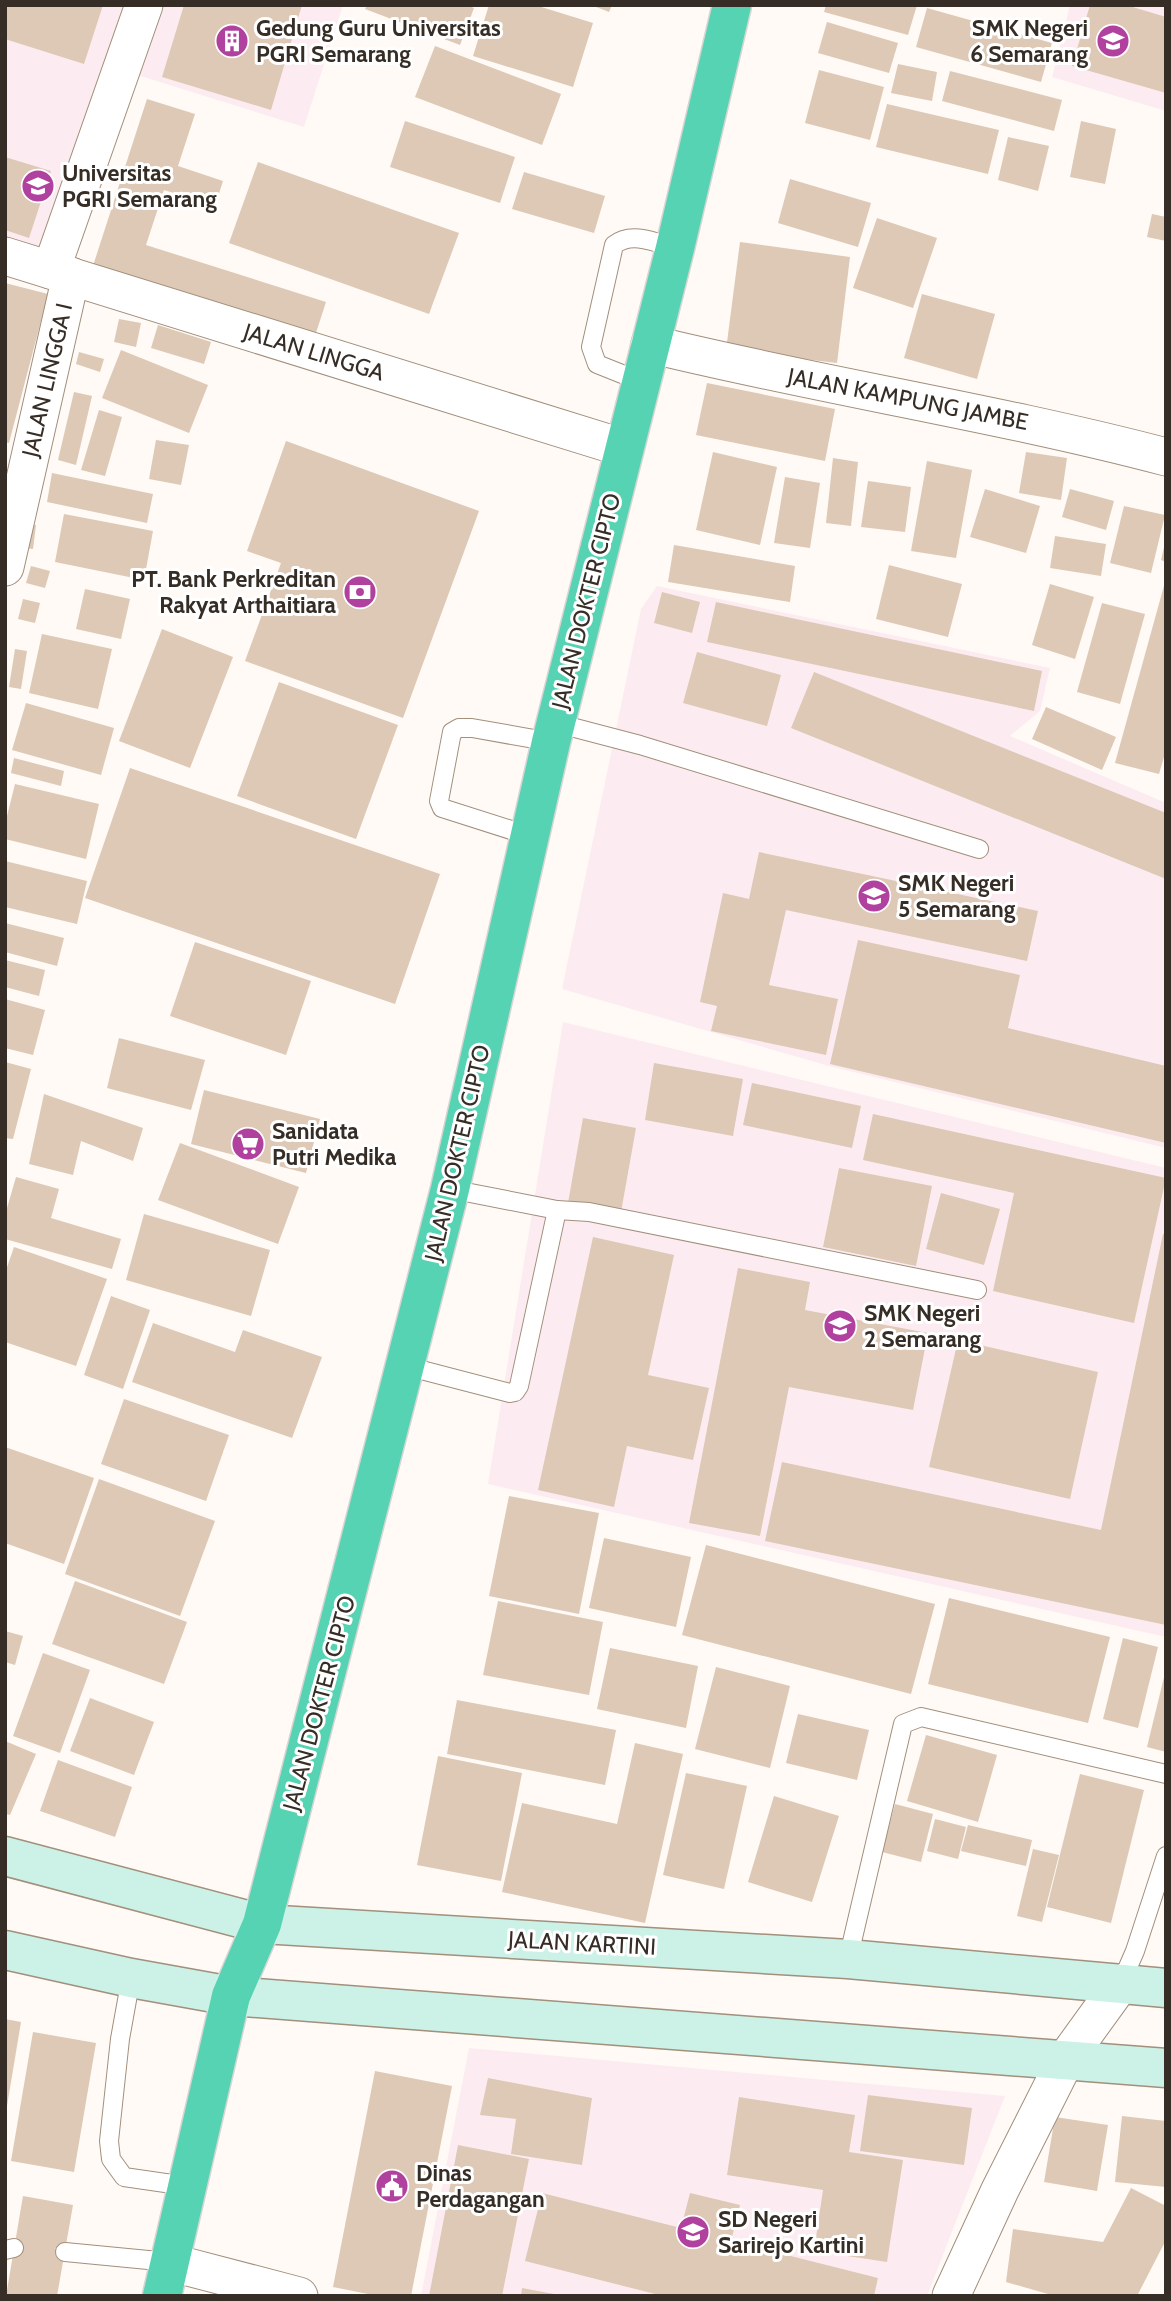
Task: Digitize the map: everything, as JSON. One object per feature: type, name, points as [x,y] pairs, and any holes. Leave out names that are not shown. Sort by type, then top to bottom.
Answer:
[{"type":"highway","name":"JALAN DOKTER CIPTO","points":[[166,2279],[231,1996],[262,1924],[406,1366],[450,1189],[553,733],[733,5]]},
{"type":"main road","name":"JALAN KARTINI","points":[[5,1856],[262,1924],[848,1959],[1166,1988]]},
{"type":"main road","points":[[5,1950],[131,1979],[231,1996],[1166,2068]]},
{"type":"street","name":"JALAN LINGGA I","points":[[5,567],[61,273],[144,5]]},
{"type":"street","name":"JALAN LINGGA","points":[[5,256],[624,448]]},
{"type":"street","name":"JALAN KAMPUNG JAMBE","points":[[645,361],[715,360],[1080,434],[1166,457]]},
{"type":"street","points":[[951,2296],[1000,2190],[1066,2059],[1121,1983]]},
{"type":"street","points":[[166,2279],[299,2296]]},
{"type":"lane","points":[[645,361],[627,376],[597,363],[593,358],[591,347],[614,245],[622,238],[631,237],[675,248]]},
{"type":"lane","points":[[530,836],[442,808],[439,801],[452,733],[459,728],[553,733],[639,745],[979,849]]},
{"type":"lane","points":[[450,1189],[557,1210],[589,1212],[977,1290]]},
{"type":"lane","points":[[406,1366],[510,1393],[515,1392],[519,1386],[557,1210]]},
{"type":"lane","points":[[848,1959],[903,1724],[921,1717],[1166,1774]]},
{"type":"lane","points":[[1121,1983],[1135,1951],[1166,1856]]},
{"type":"lane","points":[[131,1979],[120,2039],[109,2141],[111,2159],[124,2176],[186,2186]]},
{"type":"lane","points":[[65,2252],[166,2279]]},
{"type":"shaded area","name":"Universitas PGRI Semarang","points":[[5,5],[343,5],[304,127],[115,68],[45,257],[5,245]]},
{"type":"shaded area","name":"SMK Negeri 6 Semarang","points":[[1070,5],[1166,5],[1166,111],[1052,77]]},
{"type":"shaded area","name":"SMK Negeri 5 Semarang","points":[[657,586],[1050,668],[1040,711],[1010,736],[1166,803],[1166,1148],[829,1066],[562,989],[641,609]]},
{"type":"shaded area","name":"SMK Negeri 2 Semarang","points":[[563,1022],[1166,1168],[1166,1637],[488,1484]]},
{"type":"shaded area","name":"SD Negeri Sarirejo Kartini","points":[[469,2048],[1005,2096],[927,2296],[421,2296]]},
{"type":"building","points":[[5,5],[103,5],[84,64],[5,39]]},
{"type":"building","name":"Gedung Guru Universitas PGRI Semarang","points":[[184,5],[302,5],[271,110],[162,77]]},
{"type":"building","points":[[367,5],[466,5],[474,8],[460,45],[365,9]]},
{"type":"building","points":[[489,5],[535,5],[593,23],[573,87],[473,56]]},
{"type":"building","points":[[591,5],[612,5],[609,12]]},
{"type":"building","points":[[826,5],[917,5],[908,35],[824,12]]},
{"type":"building","name":"SMK Negeri 6 Semarang","points":[[1090,5],[1126,5],[1166,17],[1166,93],[1072,66]]},
{"type":"building","points":[[927,8],[1052,43],[1041,82],[916,47]]},
{"type":"building","points":[[827,22],[898,43],[889,73],[818,53]]},
{"type":"building","points":[[435,46],[561,94],[542,145],[415,97]]},
{"type":"building","points":[[898,64],[937,72],[932,101],[891,93]]},
{"type":"building","points":[[819,70],[884,87],[870,140],[805,123]]},
{"type":"building","points":[[950,71],[1062,100],[1054,131],[942,101]]},
{"type":"building","points":[[147,99],[195,114],[178,166],[223,181],[215,206],[164,190],[146,245],[326,302],[313,342],[91,272]]},
{"type":"building","points":[[887,104],[999,130],[988,174],[876,147]]},
{"type":"building","points":[[405,121],[515,157],[500,203],[390,167]]},
{"type":"building","points":[[1081,121],[1116,129],[1105,184],[1070,177]]},
{"type":"building","points":[[1008,137],[1049,146],[1038,191],[998,180]]},
{"type":"building","points":[[5,157],[51,171],[29,238],[5,230]]},
{"type":"building","points":[[258,162],[459,233],[429,314],[229,243]]},
{"type":"building","points":[[524,172],[605,196],[594,233],[512,209]]},
{"type":"building","points":[[790,179],[871,203],[858,247],[778,223]]},
{"type":"building","points":[[1152,214],[1166,217],[1166,241],[1147,237]]},
{"type":"building","points":[[877,218],[937,238],[913,308],[853,288]]},
{"type":"building","points":[[740,242],[850,257],[837,363],[726,350]]},
{"type":"building","points":[[5,283],[48,294],[9,443],[5,442]]},
{"type":"building","points":[[922,294],[995,314],[977,379],[904,358]]},
{"type":"building","points":[[119,319],[141,323],[136,347],[114,342]]},
{"type":"building","points":[[158,325],[211,342],[204,364],[151,348]]},
{"type":"building","points":[[121,350],[208,385],[189,433],[102,398]]},
{"type":"building","points":[[79,352],[104,359],[100,372],[76,364]]},
{"type":"building","points":[[707,383],[835,409],[825,461],[696,435]]},
{"type":"building","points":[[74,392],[92,396],[76,465],[58,460]]},
{"type":"building","points":[[99,410],[122,417],[105,476],[81,470]]},
{"type":"building","points":[[156,440],[189,445],[181,485],[149,479]]},
{"type":"building","name":"PT. Bank Perkreditan Rakyat Arthaitiara","points":[[286,441],[479,511],[403,718],[245,661],[281,563],[247,551]]},
{"type":"building","points":[[713,452],[777,467],[760,545],[696,530]]},
{"type":"building","points":[[1026,452],[1067,458],[1061,500],[1019,493]]},
{"type":"building","points":[[833,458],[858,462],[851,526],[826,523]]},
{"type":"building","points":[[927,461],[972,470],[956,558],[911,551]]},
{"type":"building","points":[[52,473],[153,494],[147,523],[47,502]]},
{"type":"building","points":[[785,477],[820,483],[810,548],[774,543]]},
{"type":"building","points":[[868,481],[911,487],[905,532],[861,527]]},
{"type":"building","points":[[985,489],[1040,506],[1026,553],[970,537]]},
{"type":"building","points":[[1070,489],[1114,501],[1106,530],[1062,517]]},
{"type":"building","points":[[1124,506],[1165,515],[1151,573],[1110,563]]},
{"type":"building","points":[[64,514],[153,531],[144,580],[55,562]]},
{"type":"building","points":[[18,524],[36,525],[33,549],[16,547]]},
{"type":"building","points":[[1055,536],[1106,544],[1101,576],[1050,568]]},
{"type":"building","points":[[1166,543],[1166,562],[1161,560]]},
{"type":"building","points":[[674,545],[795,566],[790,602],[668,582]]},
{"type":"building","points":[[889,565],[962,584],[948,637],[876,619]]},
{"type":"building","points":[[31,566],[50,571],[45,588],[26,583]]},
{"type":"building","points":[[1165,582],[1166,750],[1159,774],[1115,763]]},
{"type":"building","points":[[1050,584],[1094,597],[1075,659],[1032,645]]},
{"type":"building","points":[[85,589],[130,599],[121,639],[76,629]]},
{"type":"building","points":[[662,592],[700,602],[692,633],[654,623]]},
{"type":"building","points":[[23,599],[40,603],[35,623],[18,619]]},
{"type":"building","points":[[716,602],[1042,671],[1034,711],[707,642]]},
{"type":"building","points":[[1102,603],[1145,614],[1120,704],[1077,692]]},
{"type":"building","points":[[162,629],[233,657],[190,768],[119,741]]},
{"type":"building","points":[[42,634],[112,649],[98,709],[29,693]]},
{"type":"building","points":[[15,649],[27,651],[21,689],[9,687]]},
{"type":"building","points":[[697,652],[781,675],[767,726],[683,703]]},
{"type":"building","points":[[814,672],[1166,813],[1166,879],[791,728]]},
{"type":"building","points":[[279,682],[398,725],[356,839],[237,796]]},
{"type":"building","points":[[26,703],[114,728],[101,775],[12,750]]},
{"type":"building","points":[[1046,707],[1116,737],[1102,770],[1032,739]]},
{"type":"building","points":[[14,758],[64,771],[61,786],[11,773]]},
{"type":"building","points":[[130,768],[440,874],[395,1004],[85,898]]},
{"type":"building","points":[[15,784],[99,804],[86,859],[5,839],[5,824]]},
{"type":"building","points":[[759,852],[1038,911],[1027,961],[786,910],[769,985],[838,999],[826,1055],[711,1031],[717,1006],[700,1002],[723,893],[749,899]]},
{"type":"building","points":[[5,861],[87,881],[77,924],[5,907]]},
{"type":"building","points":[[5,923],[64,938],[57,966],[5,952]]},
{"type":"building","points":[[858,940],[1020,975],[1008,1028],[1166,1066],[1166,1143],[830,1064]]},
{"type":"building","points":[[195,942],[311,981],[286,1055],[170,1016]]},
{"type":"building","points":[[5,960],[45,970],[39,996],[5,987]]},
{"type":"building","points":[[5,999],[45,1010],[33,1055],[5,1048]]},
{"type":"building","points":[[119,1038],[205,1060],[191,1110],[107,1088]]},
{"type":"building","points":[[5,1062],[31,1069],[13,1139],[5,1138]]},
{"type":"building","points":[[654,1063],[743,1079],[733,1136],[645,1120]]},
{"type":"building","points":[[752,1083],[861,1106],[852,1148],[743,1125]]},
{"type":"building","points":[[204,1090],[320,1119],[306,1173],[191,1144]]},
{"type":"building","points":[[44,1094],[143,1128],[133,1161],[81,1141],[73,1175],[29,1164]]},
{"type":"building","points":[[873,1114],[1166,1178],[1134,1323],[993,1291],[1014,1193],[863,1160]]},
{"type":"building","points":[[583,1118],[636,1128],[621,1212],[568,1203]]},
{"type":"building","points":[[180,1143],[299,1187],[278,1244],[158,1200]]},
{"type":"building","points":[[839,1168],[932,1186],[916,1266],[823,1247]]},
{"type":"building","points":[[16,1177],[59,1189],[51,1218],[121,1239],[112,1269],[5,1239],[5,1215]]},
{"type":"building","points":[[941,1193],[1000,1209],[984,1265],[926,1249]]},
{"type":"building","points":[[144,1214],[270,1250],[251,1316],[126,1280]]},
{"type":"building","points":[[1163,1234],[1166,1234],[1166,1625],[765,1541],[782,1462],[1101,1530]]},
{"type":"building","points":[[593,1237],[674,1255],[648,1375],[709,1388],[693,1460],[627,1446],[614,1507],[538,1490]]},
{"type":"building","points":[[14,1247],[107,1279],[76,1366],[5,1342],[5,1273]]},
{"type":"building","points":[[738,1268],[810,1282],[805,1310],[928,1333],[913,1410],[789,1387],[760,1536],[689,1523]]},
{"type":"building","points":[[111,1296],[150,1310],[123,1389],[84,1375]]},
{"type":"building","points":[[153,1323],[235,1352],[243,1330],[322,1357],[292,1438],[132,1382]]},
{"type":"building","points":[[958,1340],[1098,1372],[1070,1499],[929,1467]]},
{"type":"building","points":[[124,1399],[229,1435],[206,1501],[101,1464]]},
{"type":"building","points":[[5,1447],[94,1478],[64,1564],[5,1543]]},
{"type":"building","points":[[99,1479],[215,1521],[180,1616],[65,1574]]},
{"type":"building","points":[[509,1496],[599,1513],[579,1614],[489,1596]]},
{"type":"building","points":[[604,1538],[691,1557],[676,1627],[589,1608]]},
{"type":"building","points":[[706,1545],[935,1604],[911,1694],[682,1635]]},
{"type":"building","points":[[75,1581],[187,1622],[164,1684],[52,1644]]},
{"type":"building","points":[[949,1598],[1110,1637],[1088,1723],[928,1684]]},
{"type":"building","points":[[498,1601],[603,1622],[589,1695],[483,1675]]},
{"type":"building","points":[[5,1631],[23,1636],[15,1665],[5,1662]]},
{"type":"building","points":[[1123,1638],[1158,1647],[1138,1728],[1103,1719]]},
{"type":"building","points":[[610,1648],[698,1666],[686,1728],[597,1709]]},
{"type":"building","points":[[43,1653],[90,1670],[60,1753],[13,1736]]},
{"type":"building","points":[[716,1667],[790,1686],[770,1768],[695,1749]]},
{"type":"building","points":[[1166,1673],[1166,1752],[1147,1747]]},
{"type":"building","points":[[90,1698],[154,1722],[134,1775],[70,1751]]},
{"type":"building","points":[[457,1700],[616,1730],[605,1785],[447,1754]]},
{"type":"building","points":[[798,1714],[869,1730],[857,1780],[786,1763]]},
{"type":"building","points":[[926,1735],[997,1755],[978,1822],[907,1801]]},
{"type":"building","points":[[5,1741],[36,1754],[10,1815],[5,1814]]},
{"type":"building","points":[[635,1743],[683,1754],[645,1923],[502,1892],[522,1803],[617,1824]]},
{"type":"building","points":[[438,1756],[522,1773],[501,1881],[417,1865]]},
{"type":"building","points":[[58,1760],[132,1787],[115,1837],[40,1811]]},
{"type":"building","points":[[686,1773],[747,1786],[724,1889],[663,1875]]},
{"type":"building","points":[[1080,1774],[1144,1790],[1111,1923],[1047,1907]]},
{"type":"building","points":[[774,1796],[839,1816],[812,1902],[748,1882]]},
{"type":"building","points":[[895,1804],[933,1814],[921,1862],[882,1852]]},
{"type":"building","points":[[935,1819],[966,1827],[958,1859],[927,1851]]},
{"type":"building","points":[[968,1825],[1032,1840],[1026,1866],[961,1851]]},
{"type":"building","points":[[1033,1849],[1059,1855],[1042,1922],[1017,1916]]},
{"type":"building","points":[[5,2019],[21,2022],[7,2106],[5,2106]]},
{"type":"building","points":[[33,2032],[96,2043],[74,2172],[11,2161]]},
{"type":"building","name":"Dinas Perdagangan","points":[[375,2071],[452,2086],[411,2296],[378,2296],[333,2287]]},
{"type":"building","points":[[488,2078],[592,2098],[582,2165],[511,2154],[516,2119],[480,2115]]},
{"type":"building","points":[[868,2095],[972,2108],[964,2165],[860,2151]]},
{"type":"building","points":[[739,2097],[855,2115],[849,2152],[903,2160],[887,2262],[814,2251],[823,2190],[727,2175]]},
{"type":"building","points":[[1122,2116],[1166,2121],[1166,2187],[1115,2182]]},
{"type":"building","points":[[1055,2117],[1108,2125],[1097,2191],[1044,2182]]},
{"type":"building","points":[[458,2145],[529,2159],[502,2296],[429,2296]]},
{"type":"building","points":[[1131,2188],[1166,2206],[1166,2240],[1137,2296],[1055,2296],[1006,2282],[1013,2229],[1103,2242]]},
{"type":"building","points":[[542,2193],[681,2228],[690,2193],[740,2205],[731,2241],[878,2278],[874,2296],[663,2296],[525,2261]]},
{"type":"building","points":[[23,2196],[73,2205],[57,2296],[6,2296]]},
{"type":"building","points":[[522,2288],[554,2294],[521,2296]]},
{"type":"place","name":"Gedung Guru Universitas PGRI Semarang","points":[[232,41]]},
{"type":"place","name":"SMK Negeri 6 Semarang","points":[[1113,41]]},
{"type":"place","name":"Universitas PGRI Semarang","points":[[38,186]]},
{"type":"place","name":"PT. Bank Perkreditan Rakyat Arthaitiara","points":[[360,592]]},
{"type":"place","name":"SMK Negeri 5 Semarang","points":[[874,896]]},
{"type":"place","name":"Sanidata Putri Medika","points":[[248,1144]]},
{"type":"place","name":"SMK Negeri 2 Semarang","points":[[840,1326]]},
{"type":"place","name":"Dinas Perdagangan","points":[[392,2186]]},
{"type":"place","name":"SD Negeri Sarirejo Kartini","points":[[693,2232]]}]
